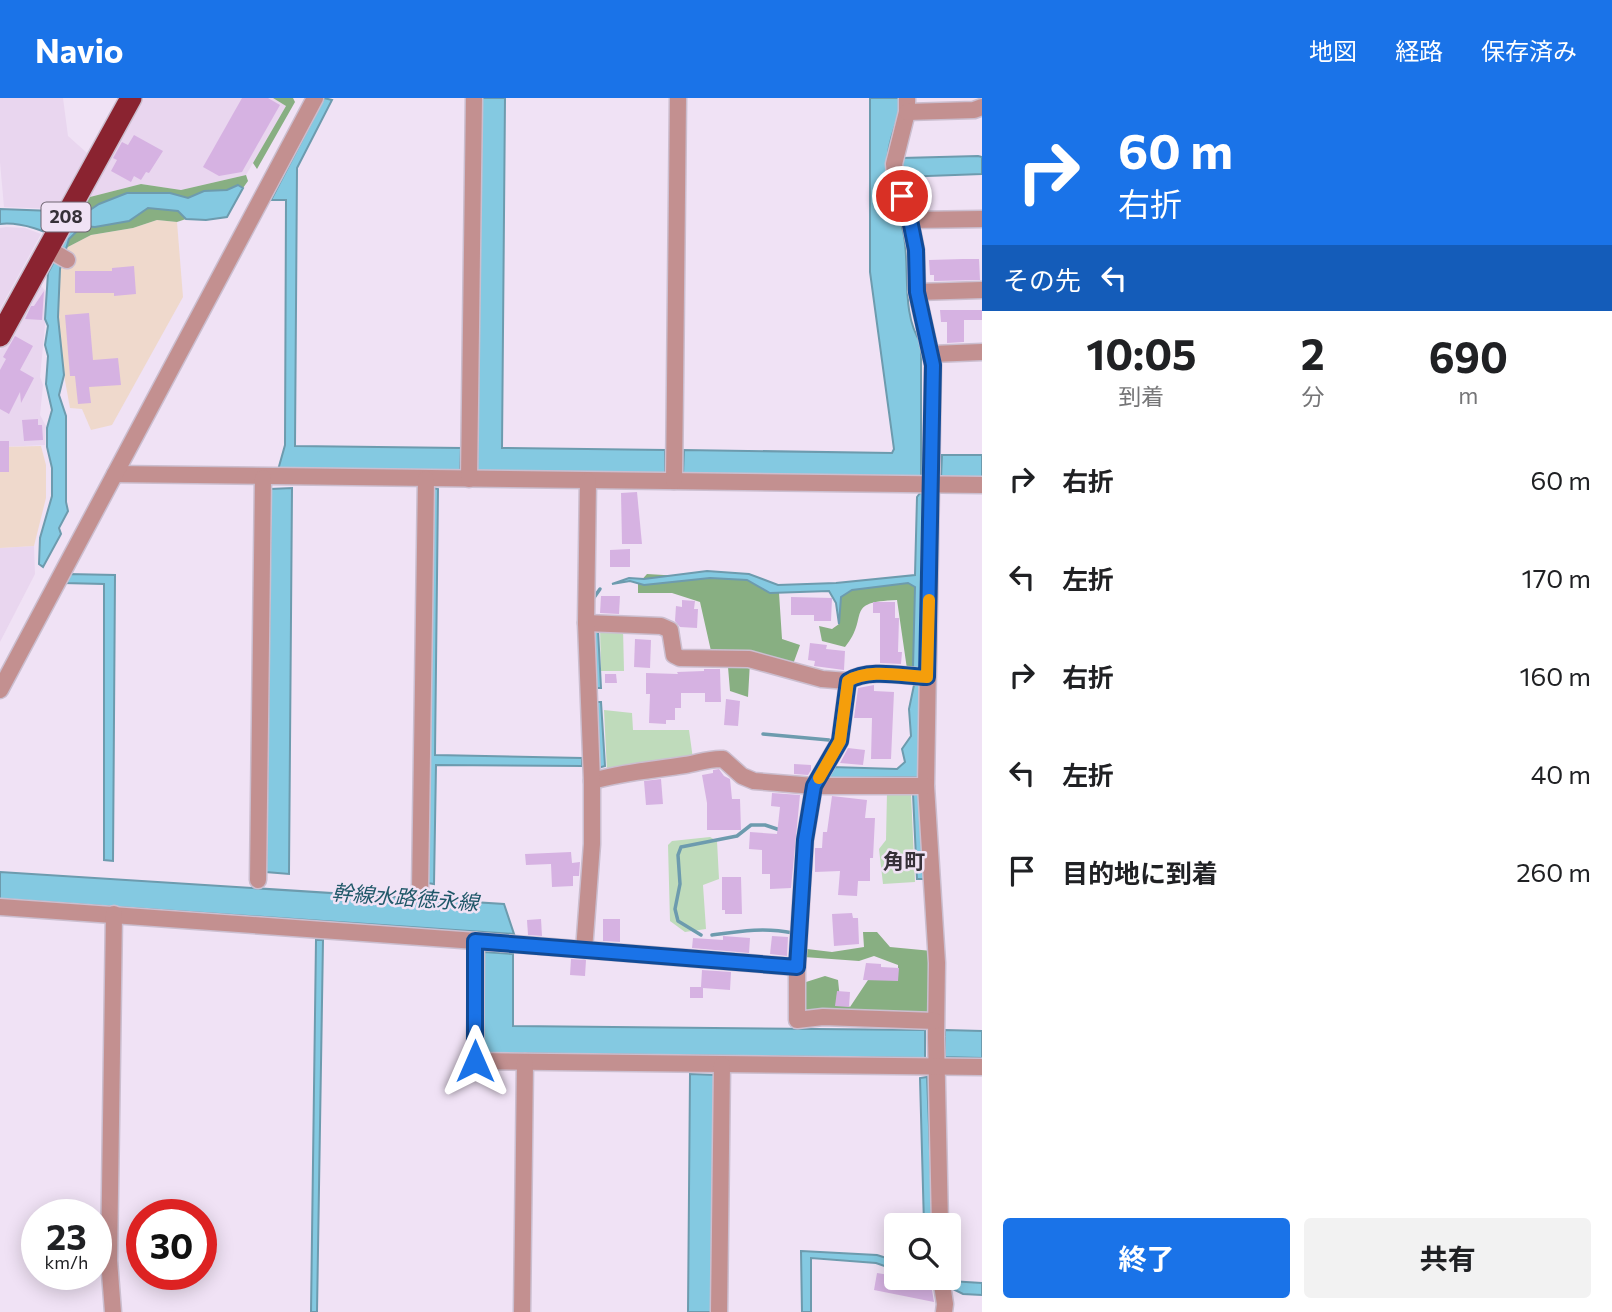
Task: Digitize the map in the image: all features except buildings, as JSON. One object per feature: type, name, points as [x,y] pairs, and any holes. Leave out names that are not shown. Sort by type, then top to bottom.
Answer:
[{"type":"highway","name":"208","points":[[0,337],[57,254],[131,98]]},
{"type":"street","points":[[0,690],[315,98]]},
{"type":"street","points":[[469,466],[474,98]]},
{"type":"street","points":[[674,469],[678,98]]},
{"type":"street","points":[[940,1213],[936,1067],[937,963],[926,786],[932,354],[917,292],[916,250],[910,220],[894,168],[907,105],[975,110],[982,107]]},
{"type":"street","points":[[910,220],[982,219]]},
{"type":"street","points":[[917,292],[982,290]]},
{"type":"street","points":[[932,354],[982,352]]},
{"type":"street","points":[[115,474],[426,479],[469,466],[588,481],[674,469],[932,472],[982,485]]},
{"type":"street","points":[[258,880],[263,478]]},
{"type":"street","points":[[420,891],[426,479]]},
{"type":"street","points":[[584,950],[592,844],[586,623],[588,481]]},
{"type":"street","points":[[586,623],[661,626],[670,630],[674,655],[680,657],[748,659],[822,679],[848,681],[856,676],[872,674],[927,677]]},
{"type":"street","points":[[848,681],[840,741],[814,786],[805,840],[797,967],[797,1020],[823,1017],[936,1035]]},
{"type":"street","points":[[592,780],[623,772],[723,758],[742,776],[754,781],[814,786],[926,786]]},
{"type":"street","points":[[0,908],[114,914],[797,967]]},
{"type":"street","points":[[113,1312],[109,1260],[114,914]]},
{"type":"street","points":[[490,942],[475,1061],[982,1067]]},
{"type":"street","points":[[522,1312],[525,1062]]},
{"type":"street","points":[[719,1312],[722,1065]]},
{"type":"street","points":[[943,1290],[944,1312]]},
{"type":"shaded area","points":[[0,98],[63,98],[68,136],[87,153],[56,209],[4,207],[0,162]]},
{"type":"shaded area","points":[[140,98],[273,98],[286,106],[246,175],[181,190],[141,184],[86,198]]},
{"type":"shaded area","points":[[157,220],[177,222],[183,297],[112,425],[91,430],[82,409],[70,408],[64,375],[58,317],[60,269],[66,248],[91,235],[133,228]]},
{"type":"shaded area","points":[[0,228],[25,228],[41,234],[0,309]]},
{"type":"shaded area","points":[[37,281],[48,294],[40,377],[43,385],[40,415],[46,426],[45,445],[0,447],[0,350]]},
{"type":"shaded area","points":[[41,446],[46,465],[46,498],[34,546],[0,548],[0,447]]},
{"type":"shaded area","points":[[34,546],[35,574],[0,642],[0,548]]},
{"type":"green space","points":[[273,98],[293,98],[295,102],[257,169],[253,163],[286,106]]},
{"type":"green space","points":[[246,175],[248,181],[243,188],[238,185],[227,190],[204,191],[188,198],[170,193],[99,204],[81,216],[76,216],[86,198],[141,184],[181,190]]},
{"type":"green space","points":[[148,208],[178,211],[186,219],[177,222],[157,220],[133,228],[91,235],[66,248],[69,239],[82,226],[95,227],[129,221]]},
{"type":"green space","points":[[647,574],[747,580],[770,593],[779,593],[782,639],[800,645],[792,667],[750,662],[748,697],[730,691],[727,655],[711,651],[700,602],[672,593],[638,593],[638,584]]},
{"type":"green space","points":[[908,583],[915,587],[913,667],[907,669],[897,600],[880,601],[863,608],[845,647],[822,641],[819,626],[832,629],[839,624],[841,597],[852,590]]},
{"type":"green space","points":[[600,627],[623,628],[624,671],[601,671]]},
{"type":"green space","points":[[604,710],[632,713],[633,730],[689,730],[693,759],[607,771]]},
{"type":"green space","points":[[887,792],[911,793],[915,882],[883,884],[879,849],[886,840]]},
{"type":"green space","points":[[710,837],[717,841],[719,879],[703,885],[706,929],[685,932],[670,921],[668,845],[672,841]]},
{"type":"green space","points":[[863,932],[877,932],[890,947],[932,951],[930,1016],[805,1011],[806,982],[825,976],[838,980],[840,999],[850,1007],[870,977],[898,976],[898,965],[874,956],[859,961],[804,957],[807,949],[832,952],[864,947]]},
{"type":"water","points":[[324,98],[332,100],[297,168],[295,446],[461,448],[460,472],[278,470],[285,445],[286,200],[271,200]]},
{"type":"water","points":[[481,98],[505,98],[502,448],[665,450],[665,475],[477,472]]},
{"type":"water","points":[[870,98],[901,98],[902,105],[887,162],[906,249],[908,305],[921,343],[921,477],[683,475],[684,450],[892,453],[894,449],[870,272]]},
{"type":"water","points":[[982,157],[982,174],[901,177],[902,158]]},
{"type":"water","points":[[238,185],[243,188],[227,217],[186,219],[178,211],[148,208],[129,221],[95,227],[82,226],[69,239],[60,269],[58,317],[64,375],[59,395],[66,416],[68,511],[59,528],[61,534],[43,567],[39,564],[40,538],[52,496],[47,428],[52,410],[46,384],[48,356],[45,345],[48,326],[45,319],[48,273],[62,246],[58,240],[43,231],[16,224],[0,224],[0,209],[53,211],[81,216],[99,204],[127,193],[170,193],[188,198],[204,191],[227,190]]},
{"type":"water","points":[[942,455],[982,455],[982,478],[941,478]]},
{"type":"water","points":[[292,488],[289,874],[266,872],[271,489]]},
{"type":"water","points":[[432,488],[438,489],[435,755],[582,758],[582,766],[436,765],[434,884],[427,883]]},
{"type":"water","points":[[920,493],[925,494],[921,662],[918,669],[913,667],[915,587],[908,583],[852,590],[841,597],[839,624],[836,603],[829,591],[770,593],[747,580],[710,578],[644,585],[630,581],[612,584],[629,578],[644,579],[707,571],[749,574],[778,585],[836,583],[915,575],[917,497]]},
{"type":"water","points":[[68,574],[115,575],[113,861],[104,860],[104,584],[64,583]]},
{"type":"water","points":[[593,630],[598,630],[601,688],[593,688]]},
{"type":"water","points":[[914,685],[920,685],[920,777],[827,778],[832,767],[897,769],[905,762],[902,749],[911,736],[909,709]]},
{"type":"water","points":[[594,702],[601,702],[605,766],[598,768]]},
{"type":"water","points":[[921,793],[925,879],[917,879],[913,794]]},
{"type":"water","name":"幹線水路徳永線","points":[[0,872],[504,904],[514,934],[0,899]]},
{"type":"water","points":[[316,940],[323,940],[317,1312],[311,1312]]},
{"type":"water","points":[[484,952],[513,954],[513,1026],[925,1030],[925,1058],[483,1053]]},
{"type":"water","points":[[945,1030],[982,1031],[982,1058],[945,1057]]},
{"type":"water","points":[[690,1074],[715,1075],[712,1312],[688,1312]]},
{"type":"water","points":[[927,1077],[933,1213],[924,1213],[920,1078]]},
{"type":"water","points":[[801,1251],[884,1257],[884,1266],[811,1258],[811,1312],[802,1312]]},
{"type":"water","points":[[961,1282],[982,1283],[982,1295],[963,1294],[955,1290],[961,1290]]},
{"type":"waterway","points":[[593,599],[600,589]]},
{"type":"waterway","points":[[763,734],[829,740]]},
{"type":"waterway","points":[[701,935],[678,921],[675,909],[680,884],[678,855],[681,847],[737,836],[751,825],[765,825],[780,830]]},
{"type":"waterway","points":[[712,935],[762,930],[793,933]]},
{"type":"slow traffic","points":[[819,778],[840,741],[848,681],[856,676],[872,674],[927,677],[929,600]]},
{"type":"district","name":"角町","points":[[904,862]]},
{"type":"route","points":[[475,1061],[475,941],[797,967],[805,840],[814,786],[840,741],[848,681],[856,676],[872,674],[927,677],[933,365],[917,292],[916,250],[902,196]]}]
